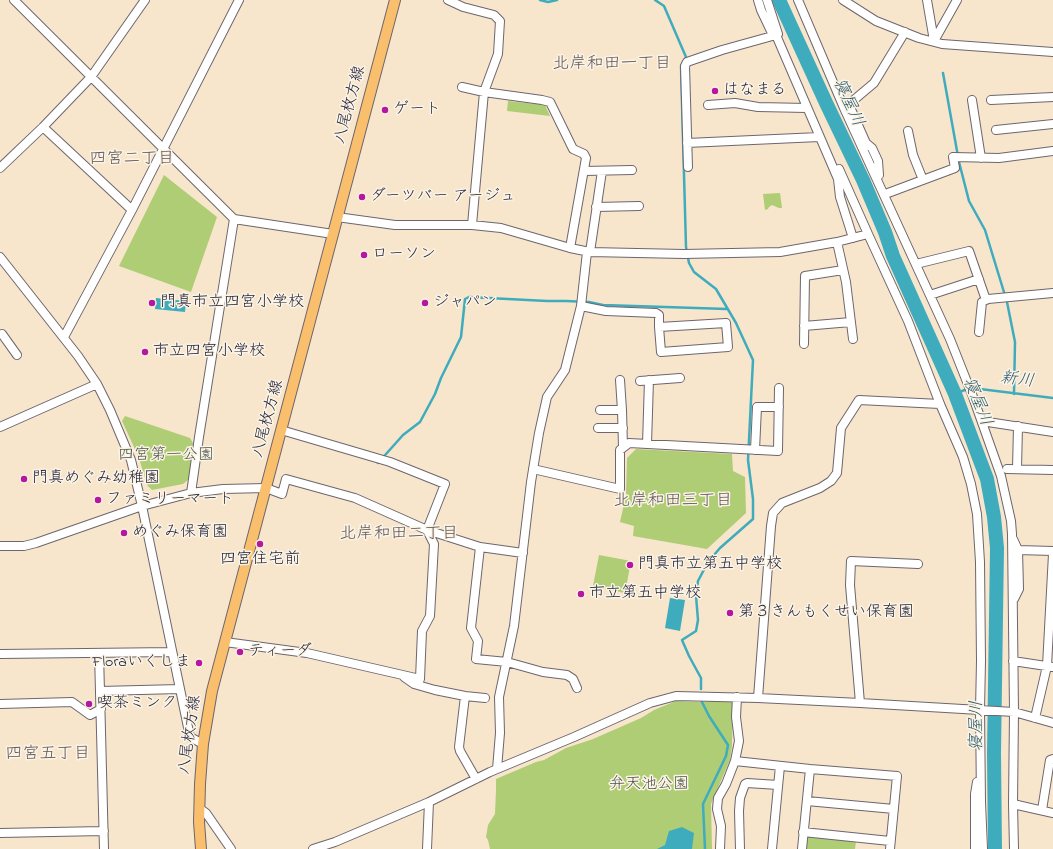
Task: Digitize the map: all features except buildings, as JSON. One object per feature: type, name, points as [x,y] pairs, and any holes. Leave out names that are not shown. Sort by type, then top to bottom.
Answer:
[{"type":"main road","name":"八尾枚方線","points":[[202,849],[200,808],[203,744],[212,691],[395,0]]},
{"type":"street","points":[[14,0],[234,219],[333,234]]},
{"type":"street","points":[[0,168],[43,127],[91,77],[145,0]]},
{"type":"street","points":[[64,337],[132,210],[162,148],[239,0]]},
{"type":"street","points":[[448,0],[463,7],[494,15],[500,21],[498,54],[484,92],[472,225]]},
{"type":"street","points":[[758,0],[761,10],[771,30],[777,34],[908,321],[940,404],[963,457],[971,484],[977,514],[980,577],[980,780],[983,849]]},
{"type":"street","points":[[767,0],[777,34],[819,137],[838,179],[840,197],[852,238]]},
{"type":"street","points":[[798,0],[844,108],[950,339],[1000,476],[1011,521],[1012,534],[1014,849]]},
{"type":"street","points":[[843,0],[876,21],[942,44],[1053,52]]},
{"type":"street","points":[[927,0],[934,41]]},
{"type":"street","points":[[934,41],[957,0]]},
{"type":"street","points":[[879,175],[878,161],[872,148],[866,143],[850,107],[855,99],[874,82],[905,32]]},
{"type":"street","points":[[688,167],[686,62],[777,34]]},
{"type":"street","points":[[462,87],[484,92],[550,102],[573,149],[584,154],[586,158],[570,248]]},
{"type":"street","points":[[991,100],[1053,97]]},
{"type":"street","points":[[972,100],[981,158]]},
{"type":"street","points":[[708,105],[735,103],[758,107],[807,108]]},
{"type":"street","points":[[996,130],[1053,124]]},
{"type":"street","points":[[43,127],[132,210]]},
{"type":"street","points":[[908,131],[913,155],[922,180]]},
{"type":"street","points":[[687,143],[819,137]]},
{"type":"street","points":[[863,148],[868,151],[906,231]]},
{"type":"street","points":[[888,193],[955,168],[953,157],[998,158],[1053,151]]},
{"type":"street","points":[[584,171],[632,170]]},
{"type":"street","points":[[497,770],[500,733],[499,697],[514,626],[533,469],[547,397],[565,370],[581,306],[602,171]]},
{"type":"street","points":[[596,207],[640,206]]},
{"type":"street","points":[[337,217],[395,225],[472,225],[501,228],[589,252],[684,254],[780,252],[837,242],[868,234]]},
{"type":"street","points":[[191,493],[234,219]]},
{"type":"street","points":[[837,242],[843,270],[853,339]]},
{"type":"street","points":[[916,264],[969,250],[986,300]]},
{"type":"street","points":[[0,257],[64,337],[97,384],[110,410],[131,460],[190,737],[203,744]]},
{"type":"street","points":[[804,344],[805,276],[843,270]]},
{"type":"street","points":[[930,295],[979,279]]},
{"type":"street","points":[[979,332],[982,302],[986,300],[1053,293]]},
{"type":"street","points":[[581,306],[606,311],[656,313],[659,315],[661,352],[728,347],[726,323],[660,327]]},
{"type":"street","points":[[804,326],[851,322]]},
{"type":"street","points":[[1,334],[17,355]]},
{"type":"street","points":[[640,381],[680,378]]},
{"type":"street","points":[[620,380],[623,447]]},
{"type":"street","points":[[647,444],[649,380]]},
{"type":"street","points":[[0,427],[97,384]]},
{"type":"street","points":[[533,469],[620,489],[620,450],[629,443],[778,451],[779,388]]},
{"type":"street","points":[[758,698],[773,513],[782,503],[820,488],[831,481],[837,473],[841,428],[859,400],[940,404]]},
{"type":"street","points":[[751,450],[757,407],[778,407]]},
{"type":"street","points":[[600,410],[622,410]]},
{"type":"street","points":[[988,422],[1053,432]]},
{"type":"street","points":[[1017,469],[1018,426]]},
{"type":"street","points":[[598,428],[623,428]]},
{"type":"street","points":[[225,642],[307,653],[420,679],[422,631],[430,616],[434,544],[427,530],[445,484],[390,462],[281,430]]},
{"type":"street","points":[[1007,469],[1053,470]]},
{"type":"street","points":[[0,546],[24,546],[36,543],[142,506],[191,493],[223,489],[266,488],[282,494],[286,479],[355,498],[427,530],[480,547],[523,553]]},
{"type":"street","points":[[1012,534],[1018,550],[1019,589],[1013,602]]},
{"type":"street","points":[[480,547],[470,628],[478,640],[476,659],[507,662],[543,672],[567,675],[573,679],[578,688]]},
{"type":"street","points":[[1018,550],[1053,553],[1050,666],[1035,718]]},
{"type":"street","points":[[860,703],[850,585],[851,561],[918,564]]},
{"type":"street","points":[[0,654],[172,652]]},
{"type":"street","points":[[99,653],[104,849]]},
{"type":"street","points":[[1013,662],[1050,666]]},
{"type":"street","points":[[400,674],[414,684],[435,690],[485,698]]},
{"type":"street","points":[[100,691],[180,689]]},
{"type":"street","points":[[465,696],[459,747],[476,779]]},
{"type":"street","points":[[313,849],[335,842],[429,802],[476,779],[650,703],[676,696],[758,698],[1012,712],[1053,723]]},
{"type":"street","points":[[720,849],[721,826],[717,808],[718,798],[726,784],[735,761],[739,741],[736,717],[736,697]]},
{"type":"street","points":[[0,704],[72,702],[90,715],[100,709]]},
{"type":"street","points":[[1042,810],[1050,760],[1053,759]]},
{"type":"street","points":[[735,761],[897,776],[890,845],[803,832]]},
{"type":"street","points":[[772,849],[780,766]]},
{"type":"street","points":[[802,849],[810,769]]},
{"type":"street","points":[[975,849],[975,794],[976,783],[980,780]]},
{"type":"street","points":[[740,849],[740,798],[745,784],[778,785]]},
{"type":"street","points":[[807,801],[894,809]]},
{"type":"street","points":[[427,849],[429,802]]},
{"type":"street","points":[[1013,804],[1053,813]]},
{"type":"street","points":[[200,808],[206,813],[231,849]]},
{"type":"street","points":[[0,833],[104,831]]},
{"type":"green space","points":[[508,101],[545,105],[550,116],[507,111]]},
{"type":"green space","points":[[164,175],[217,217],[191,292],[119,266]]},
{"type":"green space","points":[[780,193],[782,208],[772,205],[765,210],[763,194]]},
{"type":"green space","name":"四宮第一公園","points":[[125,416],[190,438],[193,443],[189,479],[183,484],[152,490],[147,485],[139,458],[122,421]]},
{"type":"green space","points":[[636,449],[732,454],[733,471],[745,477],[746,513],[707,549],[633,536],[634,526],[620,522],[626,495],[627,458]]},
{"type":"green space","points":[[599,555],[631,561],[625,593],[593,586]]},
{"type":"green space","name":"弁天池公園","points":[[676,701],[733,702],[732,746],[730,760],[711,804],[712,849],[490,849],[486,837],[488,825],[495,814],[496,779],[544,760],[566,748],[593,739]]},
{"type":"green space","points":[[808,837],[856,841],[855,849],[805,849],[806,839]]},
{"type":"water","points":[[156,298],[186,301],[185,312],[155,309]]},
{"type":"water","points":[[670,598],[685,600],[680,631],[665,628]]},
{"type":"water","points":[[682,827],[694,833],[692,849],[657,849],[665,845],[669,831]]},
{"type":"waterway","points":[[540,0],[548,2],[557,0]]},
{"type":"waterway","points":[[655,0],[664,6],[686,57],[681,66],[686,247],[689,263],[694,272],[716,289],[736,323],[753,360],[748,460],[753,499],[753,519],[720,548],[708,562],[698,581],[696,596],[698,620],[696,631],[682,640],[701,678],[701,689]]},
{"type":"waterway","name":"寝屋川","points":[[779,0],[863,180],[885,232],[893,256],[955,394],[987,479],[994,517],[997,548],[994,753],[995,849]]},
{"type":"waterway","points":[[943,73],[959,162],[969,201],[985,230],[1007,302],[1015,342],[1014,394]]},
{"type":"waterway","points":[[378,463],[403,435],[420,422],[435,394],[461,337],[465,299],[469,297],[589,302],[603,305],[727,309]]},
{"type":"waterway","name":"新川","points":[[972,388],[1053,398]]},
{"type":"waterway","name":"新川","points":[[955,394],[967,389]]},
{"type":"waterway","points":[[702,702],[709,716],[728,745],[726,756],[703,804],[705,849]]},
{"type":"place","name":"はなまる","points":[[715,91]]},
{"type":"place","name":"ゲート","points":[[385,110]]},
{"type":"place","name":"ダーツバー アージュ","points":[[362,197]]},
{"type":"place","name":"ローソン","points":[[364,255]]},
{"type":"place","name":"門真市立四宮小学校","points":[[152,303]]},
{"type":"place","name":"ジャパン","points":[[425,303]]},
{"type":"place","name":"市立四宮小学校","points":[[145,352]]},
{"type":"place","name":"門真めぐみ幼稚園","points":[[24,479]]},
{"type":"place","name":"ファミリーマート","points":[[98,500]]},
{"type":"place","name":"めぐみ保育園","points":[[124,533]]},
{"type":"place","name":"四宮住宅前","points":[[260,544]]},
{"type":"place","name":"門真市立第五中学校","points":[[630,565]]},
{"type":"place","name":"市立第五中学校","points":[[581,594]]},
{"type":"place","name":"第３きんもくせい保育園","points":[[730,613]]},
{"type":"place","name":"ティーダ","points":[[240,652]]},
{"type":"place","name":"Floraいくしま","points":[[199,663]]},
{"type":"place","name":"喫茶ミンク","points":[[89,704]]},
{"type":"district","name":"北岸和田一丁目","points":[[612,65]]},
{"type":"district","name":"四宮二丁目","points":[[132,160]]},
{"type":"district","name":"北岸和田三丁目","points":[[673,502]]},
{"type":"district","name":"北岸和田二丁目","points":[[399,535]]},
{"type":"district","name":"四宮五丁目","points":[[48,755]]}]
